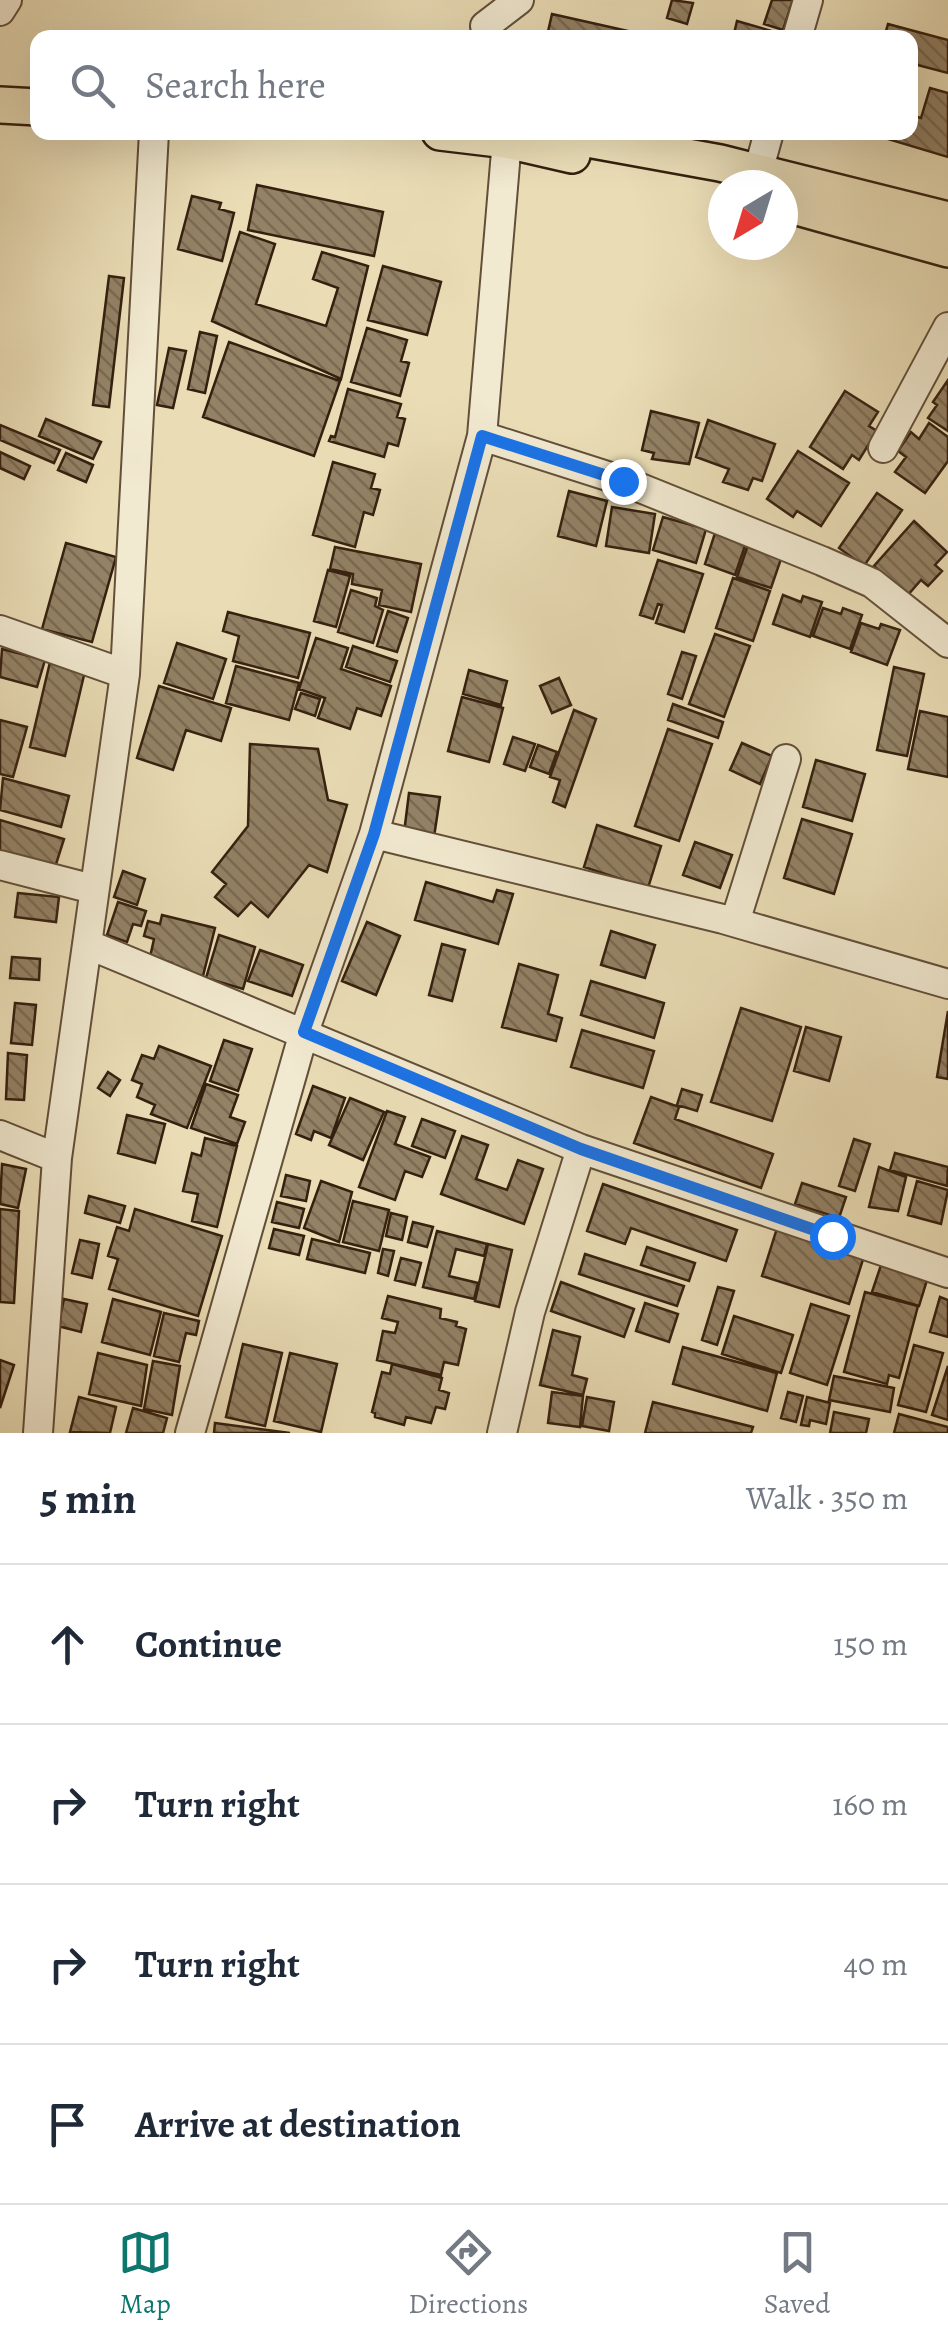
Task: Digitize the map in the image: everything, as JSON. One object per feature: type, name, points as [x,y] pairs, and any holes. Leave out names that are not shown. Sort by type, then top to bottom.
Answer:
[{"type":"main road","points":[[0,86],[30,85]]},
{"type":"main road","points":[[0,105],[30,107]]},
{"type":"main road","points":[[507,140],[708,185]]},
{"type":"main road","points":[[601,140],[748,170]]},
{"type":"main road","points":[[798,182],[948,220]]},
{"type":"main road","points":[[798,207],[948,249]]},
{"type":"street","points":[[0,11],[7,0]]},
{"type":"street","points":[[485,21],[519,0]]},
{"type":"street","points":[[799,30],[808,0]]},
{"type":"street","points":[[38,1433],[57,1158],[125,674],[154,140]]},
{"type":"street","points":[[190,1433],[304,1032],[374,834],[482,436],[507,140]]},
{"type":"street","points":[[759,170],[767,140]]},
{"type":"street","points":[[882,448],[948,327]]},
{"type":"street","points":[[482,436],[623,481],[872,583],[948,643]]},
{"type":"street","points":[[0,630],[125,674]]},
{"type":"street","points":[[735,922],[786,758]]},
{"type":"street","points":[[374,834],[735,922],[948,984]]},
{"type":"street","points":[[0,864],[93,889]]},
{"type":"street","points":[[87,944],[581,1149],[948,1273]]},
{"type":"street","points":[[0,1135],[57,1158]]},
{"type":"street","points":[[502,1433],[530,1312],[581,1149]]},
{"type":"building","points":[[672,0],[693,3],[687,24],[667,18]]},
{"type":"building","points":[[772,0],[793,0],[783,30],[764,24]]},
{"type":"building","points":[[552,14],[623,30],[548,30]]},
{"type":"building","points":[[737,21],[768,30],[735,30]]},
{"type":"building","points":[[888,24],[910,30],[886,30]]},
{"type":"building","points":[[918,32],[948,40],[948,73],[918,65]]},
{"type":"building","points":[[930,88],[948,93],[948,157],[891,140],[918,140],[918,117],[921,118]]},
{"type":"building","points":[[257,185],[383,212],[374,256],[248,230]]},
{"type":"building","points":[[192,196],[221,203],[219,209],[234,213],[222,261],[178,249]]},
{"type":"building","points":[[240,232],[275,244],[256,304],[326,326],[338,288],[313,279],[322,252],[368,266],[341,379],[212,321]]},
{"type":"building","points":[[383,266],[441,282],[427,335],[368,320]]},
{"type":"building","points":[[109,276],[124,278],[109,407],[93,405]]},
{"type":"building","points":[[367,328],[407,340],[401,361],[409,363],[400,396],[351,382]]},
{"type":"building","points":[[200,332],[217,336],[205,393],[188,389]]},
{"type":"building","points":[[229,342],[340,381],[314,456],[203,417]]},
{"type":"building","points":[[169,348],[186,351],[173,408],[157,405]]},
{"type":"building","points":[[948,380],[948,431],[928,418],[937,405],[933,402]]},
{"type":"building","points":[[348,389],[401,404],[397,417],[405,419],[398,446],[388,443],[384,457],[329,441],[331,436],[335,437]]},
{"type":"building","points":[[845,391],[878,412],[869,426],[877,431],[859,460],[852,455],[843,469],[810,447]]},
{"type":"building","points":[[651,411],[699,423],[689,464],[652,459],[654,453],[642,450]]},
{"type":"building","points":[[46,419],[101,442],[93,459],[39,436]]},
{"type":"building","points":[[708,420],[775,444],[762,481],[753,478],[748,490],[723,482],[729,469],[696,457]]},
{"type":"building","points":[[929,423],[948,437],[948,461],[925,493],[895,472],[906,457],[898,451],[911,432],[919,439]]},
{"type":"building","points":[[0,425],[60,450],[54,463],[0,440]]},
{"type":"building","points":[[798,451],[849,483],[821,526],[797,511],[793,517],[767,499]]},
{"type":"building","points":[[0,452],[30,466],[24,479],[0,468]]},
{"type":"building","points":[[66,453],[93,465],[86,482],[58,470]]},
{"type":"building","points":[[333,462],[375,474],[371,488],[380,490],[373,515],[364,512],[355,547],[313,535]]},
{"type":"building","points":[[569,491],[607,501],[596,546],[558,536]]},
{"type":"building","points":[[877,493],[902,510],[864,566],[839,548]]},
{"type":"building","points":[[612,507],[655,514],[649,553],[606,546]]},
{"type":"building","points":[[663,517],[706,529],[696,563],[653,550]]},
{"type":"building","points":[[914,521],[947,552],[935,565],[942,571],[928,586],[921,580],[907,596],[874,566]]},
{"type":"building","points":[[715,533],[746,543],[735,575],[705,564]]},
{"type":"building","points":[[66,543],[116,557],[92,642],[42,629]]},
{"type":"building","points":[[748,545],[782,556],[771,588],[737,577]]},
{"type":"building","points":[[335,547],[421,564],[411,612],[379,605],[382,590],[352,584],[353,574],[330,569]]},
{"type":"building","points":[[658,560],[703,574],[684,632],[656,623],[662,605],[658,604],[653,619],[640,615]]},
{"type":"building","points":[[328,570],[350,576],[336,627],[314,621]]},
{"type":"building","points":[[733,578],[770,591],[753,641],[716,628]]},
{"type":"building","points":[[351,590],[377,598],[375,606],[383,610],[373,643],[338,632]]},
{"type":"building","points":[[783,595],[801,602],[803,596],[822,602],[810,637],[773,624]]},
{"type":"building","points":[[823,608],[841,614],[843,608],[862,615],[850,649],[813,636]]},
{"type":"building","points":[[388,611],[408,618],[397,652],[377,646]]},
{"type":"building","points":[[228,612],[310,633],[298,678],[233,661],[239,636],[223,631]]},
{"type":"building","points":[[861,623],[900,630],[887,665],[851,652]]},
{"type":"building","points":[[715,634],[750,646],[724,717],[689,704]]},
{"type":"building","points":[[316,638],[348,648],[341,669],[391,686],[381,716],[357,708],[350,729],[318,718],[325,698],[299,689]]},
{"type":"building","points":[[177,643],[226,659],[213,699],[164,683]]},
{"type":"building","points":[[353,646],[397,661],[390,682],[346,667]]},
{"type":"building","points":[[2,649],[45,660],[37,687],[0,677]]},
{"type":"building","points":[[682,652],[696,656],[682,699],[668,694]]},
{"type":"building","points":[[50,662],[85,671],[65,756],[30,747]]},
{"type":"building","points":[[236,666],[299,683],[289,720],[226,703]]},
{"type":"building","points":[[894,667],[924,674],[907,756],[877,750]]},
{"type":"building","points":[[469,670],[507,681],[501,705],[463,694]]},
{"type":"building","points":[[559,678],[571,705],[552,713],[540,686]]},
{"type":"building","points":[[159,686],[231,708],[221,741],[186,730],[173,770],[137,758]]},
{"type":"building","points":[[301,693],[320,699],[315,716],[295,709]]},
{"type":"building","points":[[462,697],[503,708],[489,762],[448,751]]},
{"type":"building","points":[[673,704],[723,722],[718,738],[668,720]]},
{"type":"building","points":[[574,710],[596,719],[565,807],[553,802],[560,780],[550,777]]},
{"type":"building","points":[[920,711],[948,717],[948,777],[908,769]]},
{"type":"building","points":[[0,720],[27,727],[13,777],[0,774]]},
{"type":"building","points":[[668,729],[712,744],[679,841],[635,826]]},
{"type":"building","points":[[513,737],[535,744],[525,771],[504,764]]},
{"type":"building","points":[[742,743],[772,756],[760,784],[730,770]]},
{"type":"building","points":[[250,744],[318,749],[328,800],[347,805],[327,872],[309,865],[268,917],[251,902],[238,916],[215,897],[226,884],[212,872],[248,826]]},
{"type":"building","points":[[538,745],[557,752],[549,774],[530,767]]},
{"type":"building","points":[[816,760],[865,774],[852,821],[803,807]]},
{"type":"building","points":[[3,778],[69,796],[61,827],[0,810]]},
{"type":"building","points":[[409,793],[440,797],[434,837],[404,833]]},
{"type":"building","points":[[802,819],[852,834],[834,894],[784,878]]},
{"type":"building","points":[[0,820],[64,839],[52,877],[0,861]]},
{"type":"building","points":[[597,825],[661,846],[648,888],[584,867]]},
{"type":"building","points":[[695,842],[732,855],[720,888],[683,875]]},
{"type":"building","points":[[123,871],[145,879],[137,905],[114,897]]},
{"type":"building","points":[[426,882],[493,902],[497,890],[513,894],[498,944],[415,920]]},
{"type":"building","points":[[18,893],[59,897],[56,922],[15,917]]},
{"type":"building","points":[[118,902],[146,911],[141,926],[133,924],[127,942],[107,935]]},
{"type":"building","points":[[162,915],[215,928],[201,984],[169,976],[172,963],[150,957],[154,939],[144,936],[148,921],[160,924]]},
{"type":"building","points":[[367,922],[400,936],[376,995],[342,981]]},
{"type":"building","points":[[611,931],[655,945],[645,978],[601,965]]},
{"type":"building","points":[[219,935],[255,947],[243,989],[206,978]]},
{"type":"building","points":[[442,944],[465,950],[452,1001],[429,995]]},
{"type":"building","points":[[260,950],[303,965],[292,996],[248,981]]},
{"type":"building","points":[[12,957],[40,959],[39,980],[10,978]]},
{"type":"building","points":[[519,964],[558,975],[548,1014],[562,1018],[556,1041],[502,1027]]},
{"type":"building","points":[[591,981],[664,1003],[654,1038],[581,1015]]},
{"type":"building","points":[[15,1003],[36,1005],[32,1045],[11,1043]]},
{"type":"building","points":[[741,1008],[801,1027],[772,1121],[711,1102]]},
{"type":"building","points":[[948,1011],[948,1079],[937,1077]]},
{"type":"building","points":[[806,1027],[841,1037],[829,1081],[794,1071]]},
{"type":"building","points":[[582,1030],[654,1051],[643,1088],[571,1067]]},
{"type":"building","points":[[224,1040],[252,1049],[238,1091],[210,1081]]},
{"type":"building","points":[[159,1046],[211,1066],[187,1128],[151,1114],[155,1105],[137,1097],[142,1084],[132,1080],[142,1055],[154,1059]]},
{"type":"building","points":[[8,1053],[27,1055],[24,1100],[6,1099]]},
{"type":"building","points":[[108,1072],[120,1080],[110,1096],[98,1088]]},
{"type":"building","points":[[206,1084],[238,1095],[230,1117],[245,1122],[237,1144],[191,1128]]},
{"type":"building","points":[[313,1086],[345,1098],[331,1138],[314,1131],[311,1140],[296,1134]]},
{"type":"building","points":[[682,1089],[702,1095],[697,1111],[677,1105]]},
{"type":"building","points":[[651,1097],[679,1107],[675,1119],[773,1154],[761,1188],[634,1143]]},
{"type":"building","points":[[350,1098],[384,1112],[363,1160],[329,1145]]},
{"type":"building","points":[[387,1111],[405,1117],[395,1144],[430,1157],[422,1177],[405,1171],[395,1200],[359,1187]]},
{"type":"building","points":[[127,1115],[165,1124],[155,1163],[118,1153]]},
{"type":"building","points":[[422,1119],[455,1131],[445,1158],[412,1146]]},
{"type":"building","points":[[462,1136],[488,1145],[476,1179],[507,1190],[518,1160],[543,1169],[524,1224],[441,1194]]},
{"type":"building","points":[[205,1138],[237,1146],[217,1227],[192,1221],[198,1194],[183,1191],[192,1153],[201,1156]]},
{"type":"building","points":[[854,1139],[870,1144],[855,1191],[839,1186]]},
{"type":"building","points":[[895,1153],[948,1167],[947,1186],[890,1170]]},
{"type":"building","points":[[2,1164],[26,1169],[18,1208],[0,1204]]},
{"type":"building","points":[[879,1167],[906,1177],[898,1211],[869,1207]]},
{"type":"building","points":[[286,1175],[310,1181],[306,1201],[281,1196]]},
{"type":"building","points":[[321,1181],[352,1192],[339,1242],[304,1228]]},
{"type":"building","points":[[917,1181],[948,1190],[941,1224],[908,1215]]},
{"type":"building","points":[[802,1183],[846,1197],[839,1218],[795,1204]]},
{"type":"building","points":[[603,1184],[737,1230],[726,1261],[631,1228],[625,1244],[587,1231]]},
{"type":"building","points":[[89,1196],[125,1206],[120,1223],[85,1213]]},
{"type":"building","points":[[353,1201],[389,1210],[379,1251],[343,1242]]},
{"type":"building","points":[[277,1202],[304,1209],[299,1228],[272,1222]]},
{"type":"building","points":[[0,1209],[19,1211],[14,1303],[0,1302]]},
{"type":"building","points":[[135,1209],[222,1236],[198,1316],[109,1289],[118,1259],[108,1256],[117,1227],[129,1231]]},
{"type":"building","points":[[391,1213],[407,1217],[402,1240],[386,1236]]},
{"type":"building","points":[[413,1222],[433,1227],[427,1247],[408,1242]]},
{"type":"building","points":[[778,1225],[865,1253],[849,1304],[762,1276]]},
{"type":"building","points":[[274,1229],[304,1236],[299,1255],[269,1248]]},
{"type":"building","points":[[437,1231],[487,1244],[484,1256],[456,1249],[449,1276],[478,1283],[474,1299],[423,1287]]},
{"type":"building","points":[[312,1239],[370,1253],[365,1273],[307,1259]]},
{"type":"building","points":[[80,1240],[99,1244],[92,1278],[72,1273]]},
{"type":"building","points":[[488,1244],[512,1250],[499,1307],[475,1301]]},
{"type":"building","points":[[647,1247],[695,1263],[689,1281],[641,1265]]},
{"type":"building","points":[[383,1249],[394,1251],[388,1276],[378,1273]]},
{"type":"building","points":[[585,1254],[684,1286],[677,1306],[579,1274]]},
{"type":"building","points":[[401,1258],[421,1263],[415,1285],[395,1280]]},
{"type":"building","points":[[881,1265],[927,1280],[919,1306],[872,1292]]},
{"type":"building","points":[[561,1282],[634,1309],[624,1337],[551,1311]]},
{"type":"building","points":[[718,1287],[734,1291],[717,1345],[702,1340]]},
{"type":"building","points":[[865,1292],[918,1306],[899,1378],[889,1375],[887,1384],[844,1372]]},
{"type":"building","points":[[388,1296],[441,1309],[440,1318],[466,1329],[458,1365],[444,1362],[441,1375],[377,1360],[383,1331],[395,1333],[398,1322],[382,1318]]},
{"type":"building","points":[[940,1297],[948,1300],[948,1337],[930,1332]]},
{"type":"building","points":[[64,1299],[87,1304],[81,1332],[58,1326]]},
{"type":"building","points":[[113,1299],[161,1312],[150,1355],[102,1342]]},
{"type":"building","points":[[645,1303],[678,1314],[669,1342],[636,1331]]},
{"type":"building","points":[[811,1304],[849,1316],[827,1385],[790,1373]]},
{"type":"building","points":[[164,1313],[199,1321],[196,1335],[186,1333],[179,1362],[154,1356]]},
{"type":"building","points":[[734,1316],[793,1335],[781,1373],[722,1354]]},
{"type":"building","points":[[553,1330],[580,1337],[572,1375],[587,1379],[583,1395],[540,1385]]},
{"type":"building","points":[[243,1344],[282,1353],[265,1426],[226,1417]]},
{"type":"building","points":[[914,1345],[943,1353],[926,1412],[898,1405]]},
{"type":"building","points":[[683,1347],[777,1373],[767,1411],[673,1384]]},
{"type":"building","points":[[98,1353],[147,1365],[141,1406],[89,1394]]},
{"type":"building","points":[[290,1353],[337,1364],[321,1432],[274,1421]]},
{"type":"building","points":[[0,1360],[14,1365],[0,1408]]},
{"type":"building","points":[[153,1361],[180,1366],[172,1415],[144,1409]]},
{"type":"building","points":[[392,1364],[442,1378],[439,1390],[449,1393],[445,1409],[436,1407],[431,1423],[406,1417],[404,1425],[375,1417],[372,1412],[382,1372],[390,1374]]},
{"type":"building","points":[[948,1366],[948,1420],[932,1415]]},
{"type":"building","points":[[834,1376],[894,1388],[890,1412],[829,1400]]},
{"type":"building","points":[[552,1392],[583,1396],[580,1427],[548,1423]]},
{"type":"building","points":[[788,1392],[803,1396],[796,1422],[781,1418]]},
{"type":"building","points":[[79,1397],[116,1407],[110,1433],[70,1432]]},
{"type":"building","points":[[587,1397],[614,1402],[609,1431],[582,1426]]},
{"type":"building","points":[[807,1397],[830,1403],[826,1424],[810,1420],[809,1426],[801,1425]]},
{"type":"building","points":[[653,1402],[753,1427],[751,1433],[645,1433]]},
{"type":"building","points":[[133,1408],[167,1418],[163,1433],[126,1433]]},
{"type":"building","points":[[834,1412],[869,1419],[866,1433],[830,1433]]},
{"type":"building","points":[[899,1414],[948,1427],[948,1433],[894,1433]]},
{"type":"building","points":[[215,1423],[290,1433],[214,1433]]},
{"type":"route","points":[[623,481],[482,436],[374,834],[304,1032],[581,1149],[832,1236]]}]
